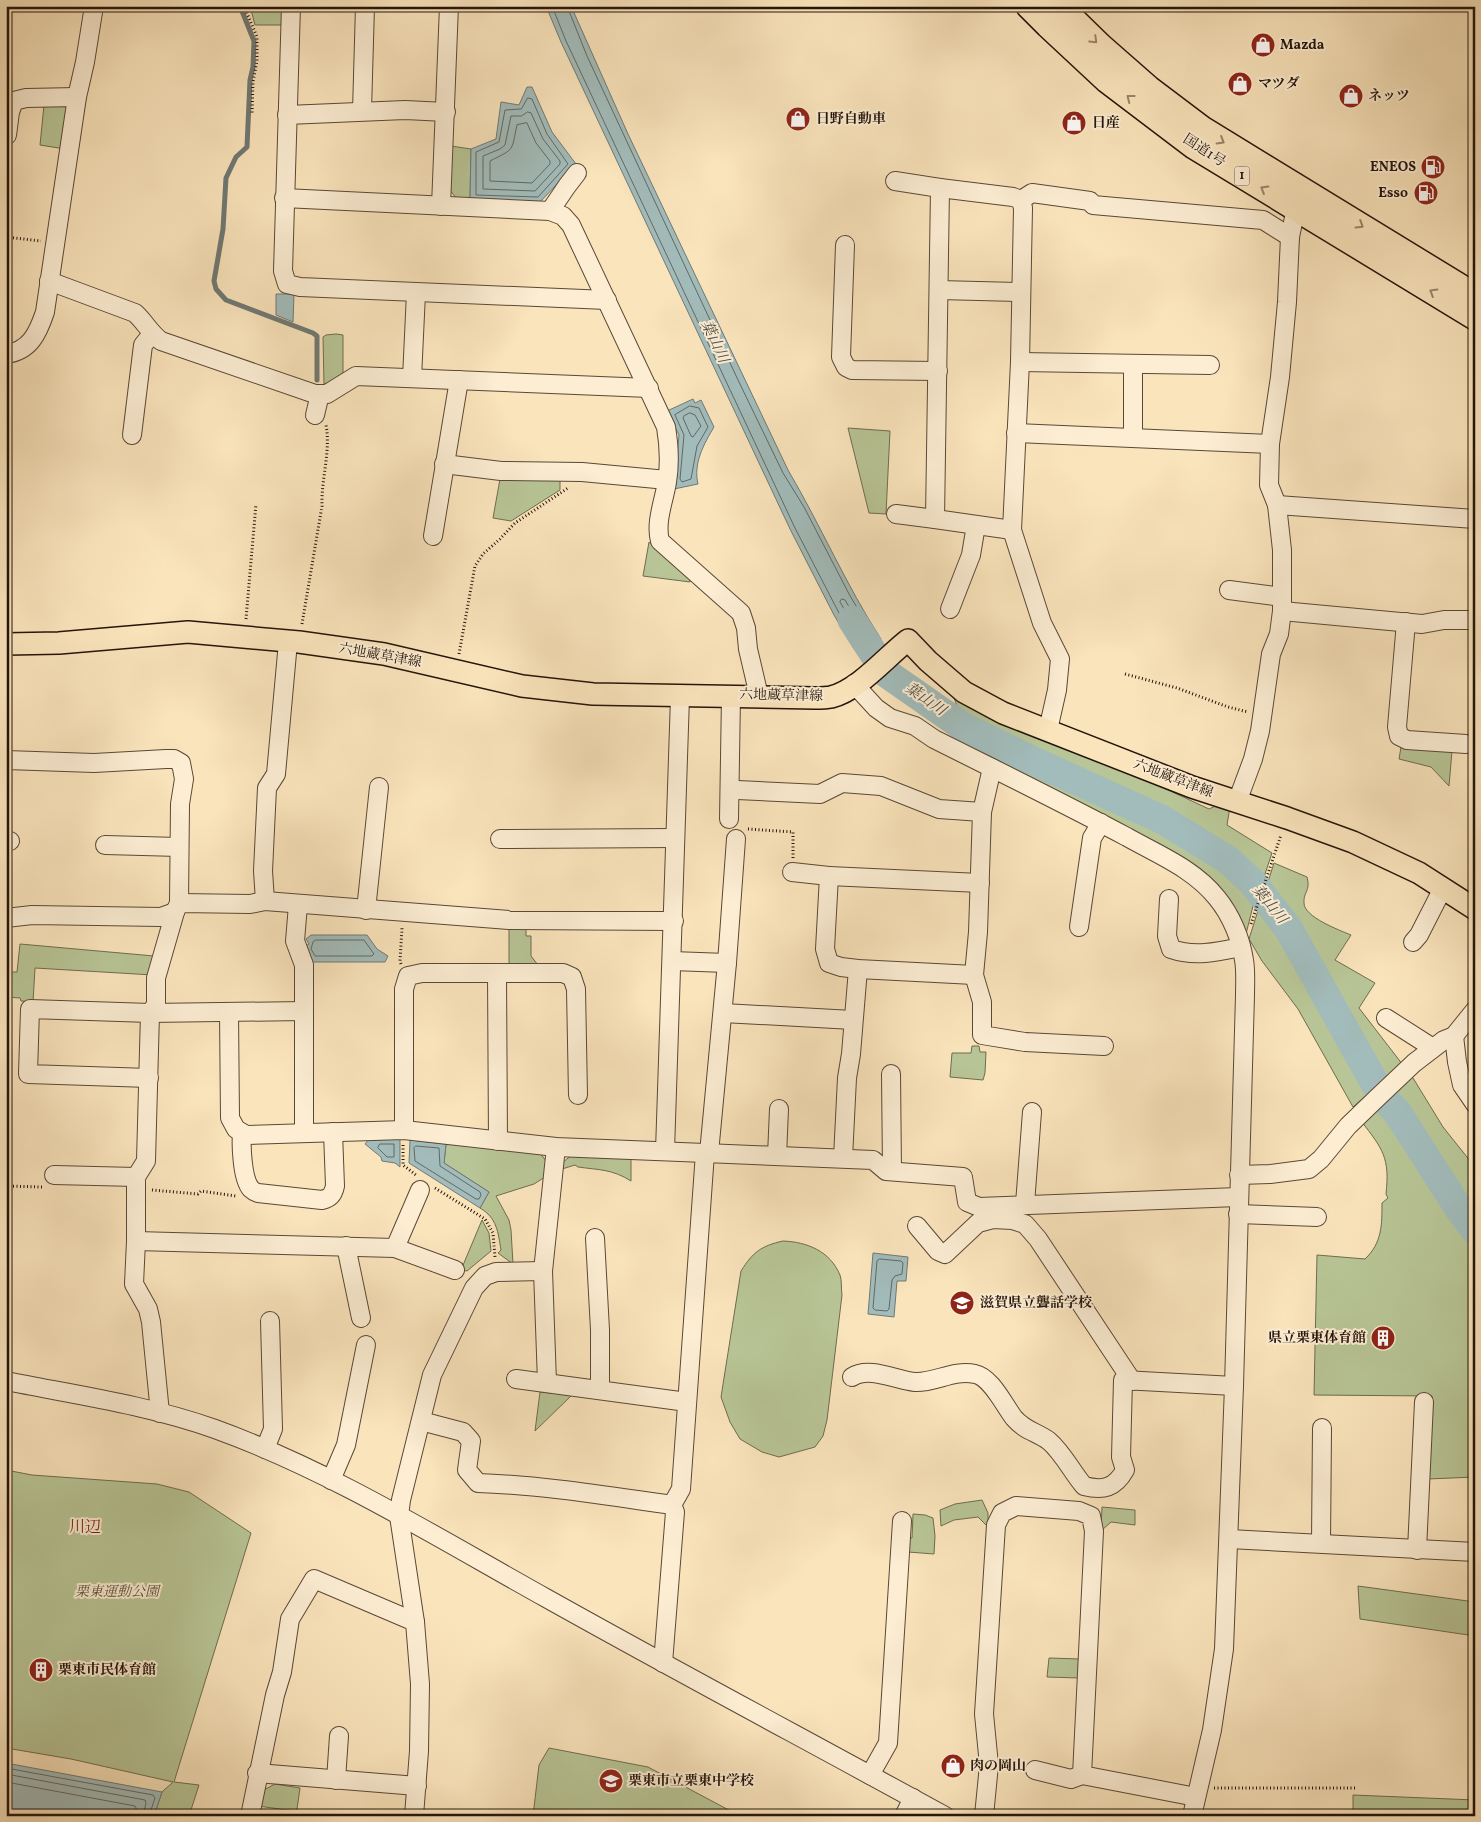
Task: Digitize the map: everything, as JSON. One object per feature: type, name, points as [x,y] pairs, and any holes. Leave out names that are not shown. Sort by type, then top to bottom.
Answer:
[{"type":"highway","name":"国道1号","points":[[1029,6],[1107,80],[1194,146],[1298,198],[1475,296]]},
{"type":"highway","name":"国道1号","points":[[1059,6],[1148,89],[1298,198],[1475,317]]},
{"type":"main road","name":"六地蔵草津線","points":[[6,644],[188,632],[293,642],[384,654],[522,686],[584,693],[680,697],[759,696],[815,698],[831,697],[843,692],[908,640],[928,661],[964,692],[1003,713],[1192,787],[1354,842],[1389,858],[1443,888],[1475,909]]},
{"type":"street","points":[[6,354],[15,353],[26,347],[39,331],[44,312],[54,242],[59,225],[77,97],[94,6]]},
{"type":"street","points":[[291,6],[284,198],[283,271],[287,284],[300,287],[416,293],[607,300]]},
{"type":"street","points":[[362,111],[365,6]]},
{"type":"street","points":[[441,206],[449,6]]},
{"type":"street","points":[[7,135],[10,112],[14,101],[26,98],[77,97]]},
{"type":"street","points":[[287,115],[405,110],[446,112]]},
{"type":"street","points":[[550,211],[567,186],[578,174]]},
{"type":"street","points":[[896,181],[1013,197],[1020,200],[1023,208],[1020,362],[1012,530],[1042,623],[1060,659],[1057,690],[1048,730]]},
{"type":"street","points":[[935,519],[940,188]]},
{"type":"street","points":[[1020,200],[1032,193],[1090,201],[1093,205],[1263,220],[1290,237]]},
{"type":"street","points":[[284,198],[550,211],[563,216],[571,225],[666,427],[669,448],[667,480],[658,531],[660,541],[741,612],[746,628],[748,649],[759,696]]},
{"type":"street","points":[[1237,802],[1253,759],[1264,715],[1271,654],[1279,634],[1282,604],[1282,550],[1277,505],[1270,485],[1270,444],[1280,377],[1287,302],[1290,237],[1298,198]]},
{"type":"street","points":[[845,245],[841,357],[846,367],[852,370],[938,370]]},
{"type":"street","points":[[49,281],[135,313],[146,323],[152,334],[161,341],[314,394],[326,394],[356,376],[649,388]]},
{"type":"street","points":[[939,290],[1021,292]]},
{"type":"street","points":[[412,378],[416,293]]},
{"type":"street","points":[[132,435],[143,345],[152,334]]},
{"type":"street","points":[[1020,362],[1210,365]]},
{"type":"street","points":[[1133,364],[1133,438]]},
{"type":"street","points":[[433,536],[459,380]]},
{"type":"street","points":[[315,415],[320,394]]},
{"type":"street","points":[[1016,433],[1270,444]]},
{"type":"street","points":[[444,464],[501,471],[582,472],[667,480]]},
{"type":"street","points":[[1277,505],[1475,519]]},
{"type":"street","points":[[896,514],[1012,530]]},
{"type":"street","points":[[950,609],[972,555],[976,525]]},
{"type":"street","points":[[1229,590],[1282,604],[1422,624],[1444,620],[1475,620]]},
{"type":"street","points":[[1406,622],[1397,727],[1399,736],[1407,740],[1466,744]]},
{"type":"street","points":[[265,901],[263,871],[267,788],[276,774],[293,642]]},
{"type":"street","points":[[860,680],[876,708],[890,718],[915,726],[934,739],[1101,823],[1187,870],[1219,900],[1234,925],[1241,947],[1245,961],[1245,995],[1234,1386],[1224,1650],[1212,1730],[1192,1816]]},
{"type":"street","points":[[729,819],[730,696]]},
{"type":"street","points":[[665,1151],[680,697]]},
{"type":"street","points":[[6,760],[94,763],[174,759],[181,763],[184,779],[180,804],[177,908],[156,978],[156,1005],[150,1013],[146,1162],[136,1183],[134,1284],[148,1309],[151,1322],[160,1413]]},
{"type":"street","points":[[992,768],[982,812],[978,932],[974,976],[982,1002],[982,1035],[1025,1042],[1104,1046]]},
{"type":"street","points":[[736,790],[820,794],[842,784],[881,786],[939,809],[982,812]]},
{"type":"street","points":[[366,910],[379,787]]},
{"type":"street","points":[[1080,926],[1092,838],[1101,823]]},
{"type":"street","points":[[672,1505],[681,1489],[707,1153],[742,834]]},
{"type":"street","points":[[500,839],[675,838]]},
{"type":"street","points":[[105,845],[179,847]]},
{"type":"street","points":[[792,872],[829,876],[980,883]]},
{"type":"street","points":[[829,876],[825,949],[829,963],[858,969],[974,976]]},
{"type":"street","points":[[1413,942],[1419,935],[1443,888]]},
{"type":"street","points":[[1169,899],[1167,936],[1171,949],[1182,952],[1210,954],[1241,947]]},
{"type":"street","points":[[6,918],[32,915],[161,917],[177,908],[250,904],[265,901],[509,920],[674,921]]},
{"type":"street","points":[[298,905],[295,941],[304,965],[304,1133]]},
{"type":"street","points":[[672,961],[727,963]]},
{"type":"street","points":[[843,1158],[846,1078],[851,1054],[858,969]]},
{"type":"street","points":[[404,1130],[404,989],[408,976],[422,973],[563,974],[572,977],[576,989],[578,1095]]},
{"type":"street","points":[[497,973],[498,1140]]},
{"type":"street","points":[[149,1078],[28,1074],[30,1009],[150,1013],[304,1011]]},
{"type":"street","points":[[1239,1175],[1270,1174],[1310,1169],[1321,1159],[1348,1126],[1389,1086],[1433,1048],[1454,1036],[1475,1010]]},
{"type":"street","points":[[229,1012],[230,1118],[236,1130],[246,1135],[404,1130],[556,1147],[873,1160],[886,1171],[963,1177],[967,1202],[979,1207],[1025,1204],[1238,1205],[1317,1218]]},
{"type":"street","points":[[723,1013],[853,1020]]},
{"type":"street","points":[[1386,1018],[1433,1048]]},
{"type":"street","points":[[1454,1036],[1462,1085],[1475,1104]]},
{"type":"street","points":[[891,1074],[892,1171]]},
{"type":"street","points":[[778,1156],[779,1109]]},
{"type":"street","points":[[1025,1204],[1032,1112]]},
{"type":"street","points":[[242,1133],[241,1150],[247,1182],[251,1189],[258,1193],[322,1200],[333,1194],[335,1186],[333,1132]]},
{"type":"street","points":[[547,1382],[543,1271],[556,1147]]},
{"type":"street","points":[[56,1175],[136,1183]]},
{"type":"street","points":[[395,1248],[423,1184]]},
{"type":"street","points":[[917,1226],[938,1251],[945,1254],[978,1223],[993,1220],[1012,1220],[1025,1224],[1038,1239],[1132,1380]]},
{"type":"street","points":[[595,1238],[600,1330],[600,1390]]},
{"type":"street","points":[[136,1241],[395,1248],[455,1270]]},
{"type":"street","points":[[346,1246],[361,1318]]},
{"type":"street","points":[[414,1816],[417,1786],[420,1684],[404,1536],[399,1516],[400,1500],[432,1376],[474,1288],[485,1276],[496,1272],[543,1271]]},
{"type":"street","points":[[265,1449],[273,1429],[270,1321]]},
{"type":"street","points":[[331,1480],[346,1445],[366,1345]]},
{"type":"street","points":[[852,1377],[858,1373],[869,1373],[915,1382],[932,1381],[960,1373],[973,1373],[983,1376],[1015,1419],[1026,1429],[1047,1440],[1084,1486],[1094,1488],[1108,1487],[1119,1481],[1125,1470],[1120,1457],[1122,1380],[1234,1386]]},
{"type":"street","points":[[516,1379],[687,1402]]},
{"type":"street","points":[[6,1381],[160,1413],[213,1429],[265,1449],[331,1480],[399,1516],[662,1663],[945,1816]]},
{"type":"street","points":[[1417,1550],[1424,1402]]},
{"type":"street","points":[[421,1421],[463,1432],[471,1441],[467,1470],[478,1483],[548,1488],[672,1505]]},
{"type":"street","points":[[1321,1543],[1322,1428]]},
{"type":"street","points":[[662,1663],[675,1512],[672,1505]]},
{"type":"street","points":[[984,1816],[989,1765],[984,1714],[996,1525],[1002,1512],[1016,1506],[1079,1511],[1091,1516],[1094,1531],[1082,1775]]},
{"type":"street","points":[[870,1775],[888,1742],[902,1521]]},
{"type":"street","points":[[1229,1539],[1475,1552]]},
{"type":"street","points":[[250,1816],[257,1773],[282,1672],[290,1620],[314,1579],[414,1622]]},
{"type":"street","points":[[336,1780],[339,1736]]},
{"type":"street","points":[[1035,1770],[1071,1778],[1082,1775],[1197,1793]]},
{"type":"street","points":[[257,1773],[417,1786]]},
{"type":"street","points":[[904,1816],[913,1798]]},
{"type":"path","points":[[244,6],[257,37],[258,61],[252,82],[252,114]]},
{"type":"path","points":[[6,237],[54,242]]},
{"type":"path","points":[[293,642],[322,506],[321,494],[328,439],[327,426],[315,415]]},
{"type":"path","points":[[455,671],[475,566],[482,554],[515,523],[576,483],[582,472]]},
{"type":"path","points":[[244,637],[256,504]]},
{"type":"path","points":[[1125,674],[1177,688],[1228,707],[1264,715]]},
{"type":"path","points":[[1259,900],[1287,818]]},
{"type":"path","points":[[742,834],[793,832],[792,872]]},
{"type":"path","points":[[403,912],[400,961],[408,976]]},
{"type":"path","points":[[404,1130],[403,1165],[423,1184],[486,1218],[493,1233],[496,1272]]},
{"type":"path","points":[[6,1186],[52,1187],[56,1175]]},
{"type":"path","points":[[136,1183],[198,1194],[201,1191],[242,1197],[251,1189]]},
{"type":"path","points":[[989,1765],[1035,1770]]},
{"type":"path","points":[[1197,1793],[1356,1788]]},
{"type":"green space","points":[[250,6],[284,6],[284,25],[255,25]]},
{"type":"green space","points":[[44,105],[65,106],[72,114],[65,149],[40,145]]},
{"type":"green space","points":[[451,146],[471,149],[470,200],[457,199],[449,189]]},
{"type":"green space","points":[[336,334],[343,335],[343,373],[331,382],[324,384],[323,337]]},
{"type":"green space","points":[[848,428],[890,431],[886,514],[869,513]]},
{"type":"green space","points":[[500,479],[560,479],[560,490],[511,521],[493,518]]},
{"type":"green space","points":[[649,542],[690,579],[690,582],[643,576]]},
{"type":"green space","points":[[952,692],[1156,782],[1164,788],[1209,809],[1220,804],[1230,807],[1227,825],[1272,853],[1263,880],[1190,821],[1070,763],[970,719],[958,709]]},
{"type":"green space","points":[[957,730],[1185,840],[1216,857],[1256,894],[1246,934],[1230,901],[1222,889],[1206,873],[1179,854],[1084,806],[954,736]]},
{"type":"green space","points":[[1401,747],[1452,751],[1449,786],[1431,767],[1399,759]]},
{"type":"green space","points":[[1274,863],[1307,877],[1308,888],[1304,903],[1306,908],[1316,918],[1351,935],[1335,960],[1375,983],[1359,1008],[1413,1078],[1443,1127],[1475,1167],[1475,1207],[1425,1141],[1391,1091],[1385,1077],[1376,1069],[1334,996],[1308,944],[1287,909],[1267,885]]},
{"type":"green space","points":[[1261,901],[1295,953],[1321,1005],[1367,1084],[1370,1092],[1353,1107],[1298,1009],[1262,961],[1249,939]]},
{"type":"green space","points":[[509,927],[526,928],[526,936],[531,936],[531,956],[538,965],[509,966]]},
{"type":"green space","points":[[20,944],[154,956],[153,975],[35,968],[33,1002],[21,1001],[20,998],[6,997],[6,972],[17,972]]},
{"type":"green space","points":[[972,1046],[979,1046],[980,1052],[986,1052],[983,1080],[950,1077],[952,1053],[971,1053]]},
{"type":"green space","points":[[1376,1104],[1386,1110],[1414,1152],[1430,1182],[1475,1244],[1475,1477],[1428,1479],[1432,1396],[1314,1395],[1317,1255],[1365,1259],[1371,1253],[1378,1240],[1382,1203],[1388,1198],[1386,1194],[1386,1162],[1380,1147],[1361,1121]]},
{"type":"green space","points":[[446,1144],[539,1152],[547,1162],[545,1177],[534,1184],[496,1196],[509,1220],[513,1264],[498,1253],[501,1250],[496,1226],[490,1216],[480,1208],[489,1192],[444,1163]]},
{"type":"green space","points":[[573,1154],[631,1157],[631,1181],[611,1172],[575,1165],[562,1169],[562,1163]]},
{"type":"green space","points":[[482,1220],[489,1233],[491,1251],[467,1271],[461,1270]]},
{"type":"green space","points":[[783,1241],[801,1243],[824,1254],[836,1267],[840,1275],[842,1295],[827,1420],[823,1436],[815,1447],[779,1457],[762,1452],[740,1439],[730,1422],[721,1397],[741,1271],[758,1251]]},
{"type":"green space","points":[[540,1392],[572,1395],[535,1431]]},
{"type":"green space","name":"栗東運動公園","points":[[6,1470],[32,1475],[157,1484],[189,1492],[251,1533],[174,1782],[199,1785],[189,1816],[154,1816],[162,1792],[173,1782],[71,1759],[6,1748]]},
{"type":"green space","points":[[982,1500],[988,1513],[988,1527],[978,1517],[954,1520],[941,1526],[940,1510],[955,1504]]},
{"type":"green space","points":[[1102,1507],[1135,1510],[1135,1525],[1111,1522],[1101,1531]]},
{"type":"green space","points":[[913,1514],[933,1518],[934,1554],[908,1552],[909,1538],[912,1538]]},
{"type":"green space","points":[[1358,1586],[1475,1602],[1475,1636],[1360,1619]]},
{"type":"green space","points":[[1049,1658],[1080,1659],[1079,1678],[1047,1677]]},
{"type":"green space","name":"栗東市立栗東中学校","points":[[549,1748],[648,1767],[740,1816],[533,1816],[539,1765]]},
{"type":"green space","points":[[275,1784],[300,1788],[296,1816],[294,1811],[258,1806],[262,1791]]},
{"type":"green space","points":[[1353,1795],[1475,1800],[1475,1816],[1353,1816]]},
{"type":"water","points":[[546,6],[571,6],[628,134],[788,470],[856,598],[881,639],[876,650],[865,661],[854,649],[834,615],[791,531],[561,42]]},
{"type":"water","points":[[527,87],[532,87],[552,132],[576,164],[540,202],[470,200],[471,149],[496,139],[501,102],[519,105]]},
{"type":"water","points":[[276,294],[294,294],[293,322],[276,315]]},
{"type":"water","points":[[693,399],[695,403],[701,400],[714,427],[698,461],[698,484],[674,489],[679,435],[667,411]]},
{"type":"water","points":[[311,935],[367,935],[377,949],[388,956],[385,962],[311,962],[304,947],[309,944],[306,939]]},
{"type":"water","points":[[369,1139],[400,1139],[400,1167],[395,1163],[382,1161],[381,1157],[365,1144]]},
{"type":"water","points":[[410,1140],[446,1144],[444,1163],[489,1192],[480,1208],[409,1163]]},
{"type":"water","points":[[873,1253],[908,1257],[906,1281],[897,1281],[894,1317],[868,1314]]},
{"type":"water","points":[[6,1763],[162,1792],[154,1816],[6,1816]]},
{"type":"waterway","points":[[240,6],[254,41],[247,147],[236,157],[226,178],[223,229],[214,281],[216,289],[226,300],[317,336],[317,380]]},
{"type":"waterway","name":"葉山川","points":[[852,620],[886,673],[962,726],[1163,820],[1228,860],[1252,882],[1288,928],[1383,1098],[1397,1112],[1459,1209],[1475,1230]]},
{"type":"place","name":"Mazda","points":[[1263,45]]},
{"type":"place","name":"マツダ","points":[[1240,84]]},
{"type":"place","name":"ネッツ","points":[[1351,96]]},
{"type":"place","name":"日野自動車","points":[[798,119]]},
{"type":"place","name":"日産","points":[[1074,123]]},
{"type":"place","name":"ENEOS","points":[[1433,167]]},
{"type":"place","name":"Esso","points":[[1426,193]]},
{"type":"place","name":"滋賀県立聾話学校","points":[[962,1303]]},
{"type":"place","name":"県立栗東体育館","points":[[1383,1338]]},
{"type":"place","name":"栗東市民体育館","points":[[41,1670]]},
{"type":"place","name":"肉の岡山","points":[[953,1766]]},
{"type":"place","name":"栗東市立栗東中学校","points":[[611,1781]]},
{"type":"district","name":"川辺","points":[[85,1528]]}]
